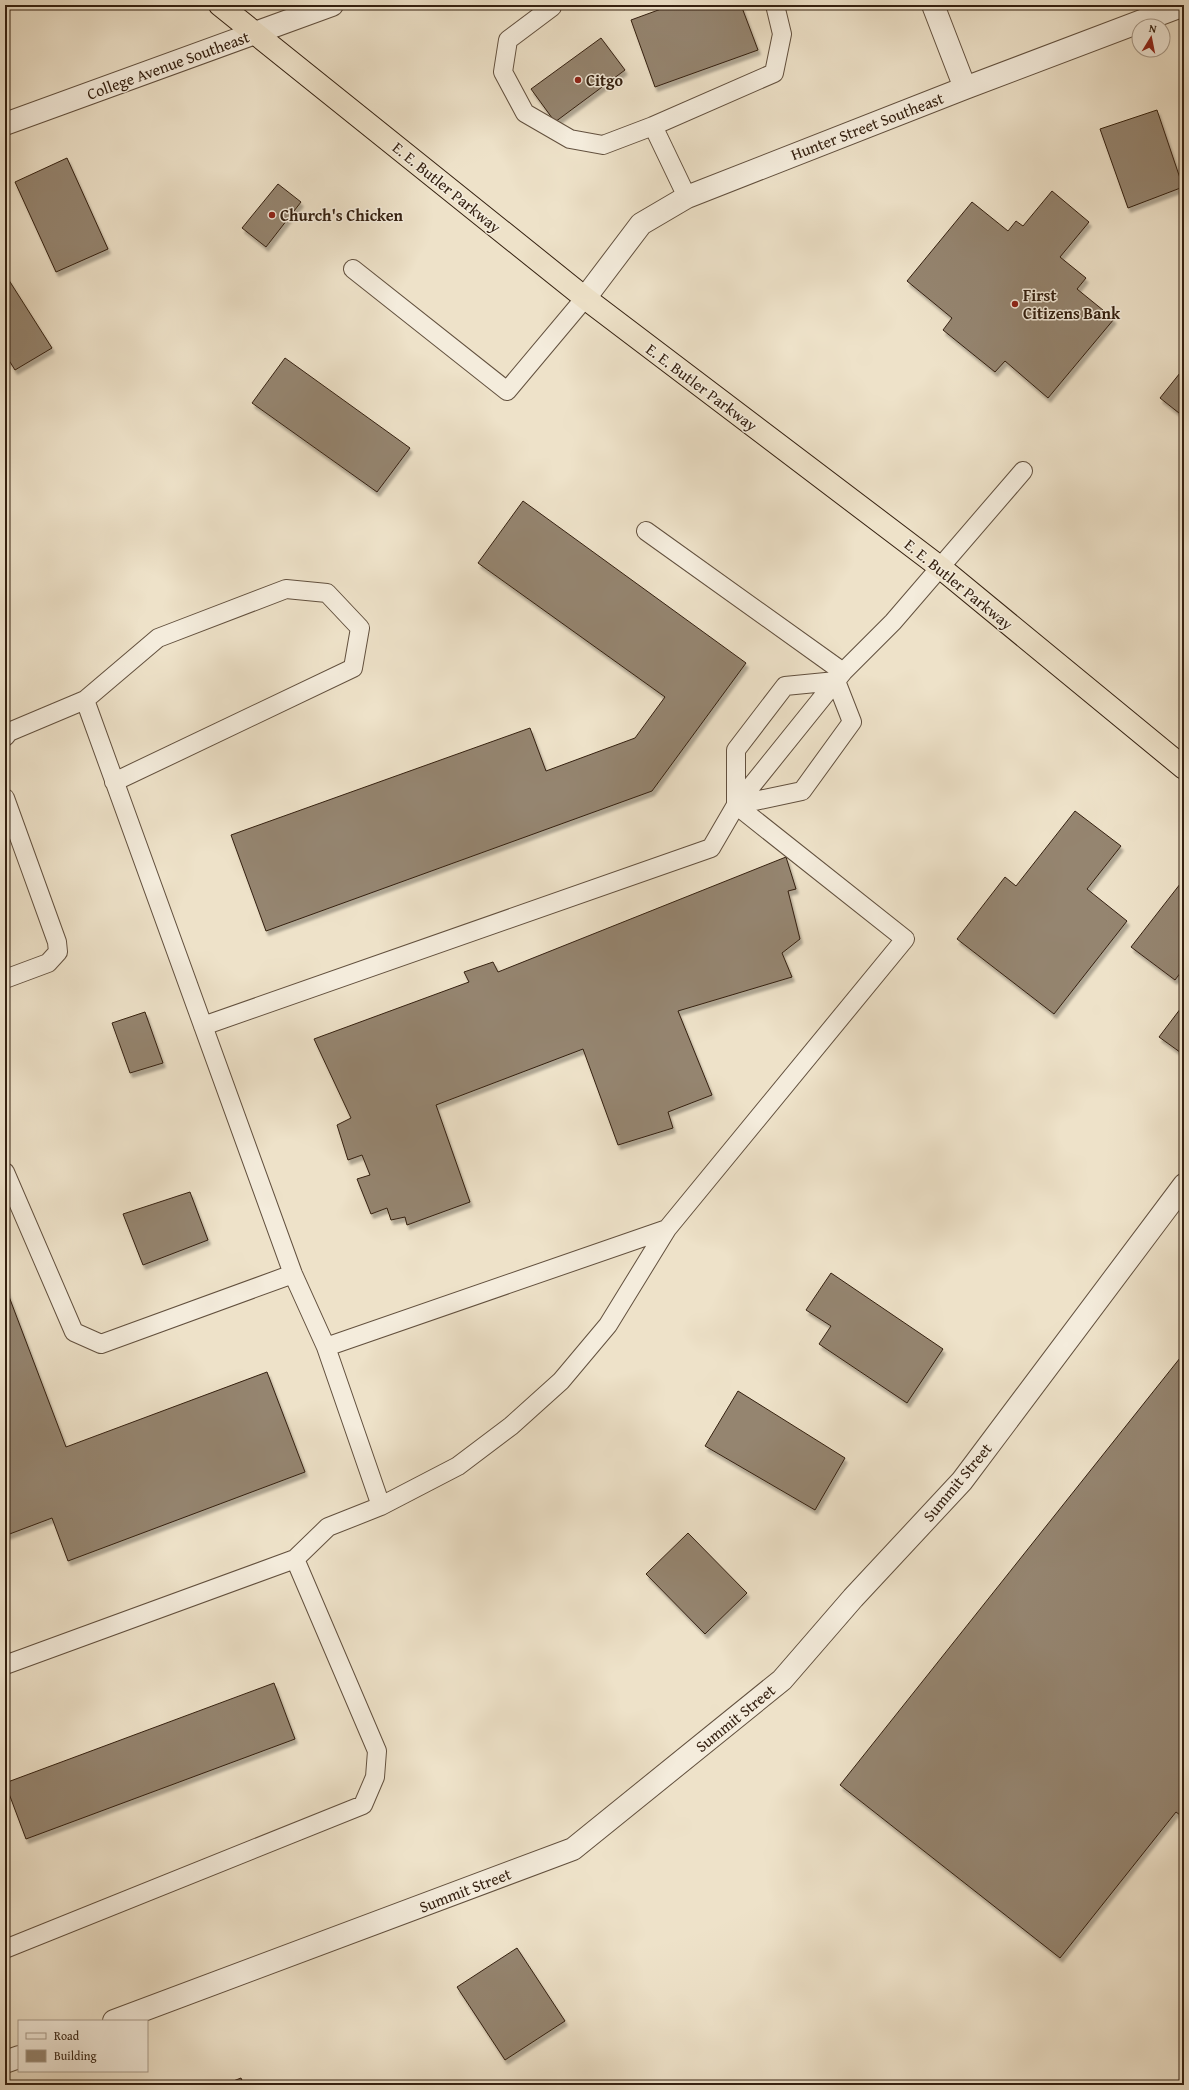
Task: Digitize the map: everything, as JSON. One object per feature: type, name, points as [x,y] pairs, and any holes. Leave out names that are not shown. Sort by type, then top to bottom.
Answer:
[{"type":"highway","name":"E. E. Butler Parkway","points":[[220,5],[585,298],[941,568],[1184,768]]},
{"type":"street","name":"College Avenue Southeast","points":[[5,124],[332,5]]},
{"type":"street","points":[[933,5],[965,88]]},
{"type":"street","name":"Hunter Street Southeast","points":[[585,298],[641,224],[687,197],[965,88],[1184,5]]},
{"type":"street","name":"Summit Street","points":[[117,2020],[573,1849],[782,1680],[852,1598],[962,1481],[1184,1185]]},
{"type":"street","points":[[5,2062],[18,2057]]},
{"type":"lane","points":[[553,6],[508,40],[503,72],[525,113],[570,139],[603,145],[653,126],[774,73],[782,34],[775,5]]},
{"type":"lane","points":[[653,126],[687,197]]},
{"type":"lane","points":[[353,269],[508,391],[585,298]]},
{"type":"lane","points":[[203,1026],[711,848],[736,806],[839,676],[893,622],[1023,471]]},
{"type":"lane","points":[[646,531],[839,676],[852,722],[802,791],[736,806]]},
{"type":"lane","points":[[5,737],[10,732],[85,700],[158,638],[286,589],[327,593],[360,628],[354,668],[114,782]]},
{"type":"lane","points":[[736,806],[736,750],[785,686],[839,676]]},
{"type":"lane","points":[[85,700],[293,1274],[326,1347],[381,1506]]},
{"type":"lane","points":[[5,798],[57,942],[58,952],[48,963],[5,979]]},
{"type":"lane","points":[[5,1665],[295,1559],[328,1527],[381,1506],[458,1466],[511,1426],[561,1381],[608,1326],[667,1230],[905,939],[736,806]]},
{"type":"lane","points":[[5,1172],[74,1332],[101,1344],[293,1274]]},
{"type":"lane","points":[[326,1347],[667,1230]]},
{"type":"lane","points":[[5,1949],[363,1805],[375,1777],[377,1751],[295,1559]]},
{"type":"building","points":[[672,5],[741,5],[758,50],[655,87],[631,20]]},
{"type":"building","name":"Citgo","points":[[601,38],[625,70],[555,122],[531,89]]},
{"type":"building","points":[[1157,110],[1183,187],[1128,208],[1100,129]]},
{"type":"building","points":[[67,158],[108,249],[56,272],[15,182]]},
{"type":"building","name":"Church's Chicken","points":[[278,184],[301,202],[266,247],[242,228]]},
{"type":"building","name":"First Citizens Bank","points":[[1052,191],[1089,222],[1060,257],[1086,278],[1077,289],[1114,319],[1048,398],[1005,361],[995,372],[943,330],[952,318],[907,281],[972,202],[1008,231],[1016,221],[1023,226]]},
{"type":"building","points":[[5,274],[52,348],[15,370],[5,354]]},
{"type":"building","points":[[285,358],[410,448],[377,492],[252,403]]},
{"type":"building","points":[[1184,368],[1184,417],[1160,398]]},
{"type":"building","points":[[523,501],[746,663],[652,791],[266,931],[231,835],[530,728],[546,771],[635,738],[665,697],[478,563]]},
{"type":"building","points":[[1075,811],[1121,846],[1087,889],[1127,921],[1054,1014],[957,939],[1005,877],[1016,886]]},
{"type":"building","points":[[786,857],[796,889],[788,891],[800,939],[782,953],[792,977],[678,1011],[712,1095],[668,1112],[673,1128],[618,1145],[583,1049],[436,1105],[470,1202],[407,1225],[405,1217],[391,1220],[387,1208],[371,1214],[357,1179],[370,1175],[362,1155],[348,1160],[337,1125],[351,1118],[314,1039],[469,982],[464,972],[493,962],[498,972]]},
{"type":"building","points":[[1184,879],[1184,968],[1175,980],[1131,947]]},
{"type":"building","points":[[1184,1004],[1184,1055],[1159,1037]]},
{"type":"building","points":[[145,1012],[163,1063],[130,1073],[112,1023]]},
{"type":"building","points":[[190,1192],[208,1240],[143,1265],[123,1214]]},
{"type":"building","points":[[831,1273],[943,1349],[907,1403],[819,1344],[831,1326],[806,1310]]},
{"type":"building","points":[[5,1286],[66,1447],[267,1372],[305,1472],[68,1561],[52,1518],[7,1535],[5,1530]]},
{"type":"building","points":[[1184,1353],[1184,1818],[1176,1812],[1060,1958],[840,1785]]},
{"type":"building","points":[[738,1391],[845,1458],[815,1510],[705,1446]]},
{"type":"building","points":[[688,1533],[747,1593],[705,1634],[646,1574]]},
{"type":"building","points":[[274,1683],[295,1739],[26,1839],[5,1783]]},
{"type":"building","points":[[517,1948],[565,2021],[505,2060],[457,1987]]},
{"type":"building","points":[[241,2078],[244,2085],[223,2085]]},
{"type":"place","name":"Citgo","points":[[578,80]]},
{"type":"place","name":"Church's Chicken","points":[[272,215]]},
{"type":"place","name":"First Citizens Bank","points":[[1015,304]]}]
